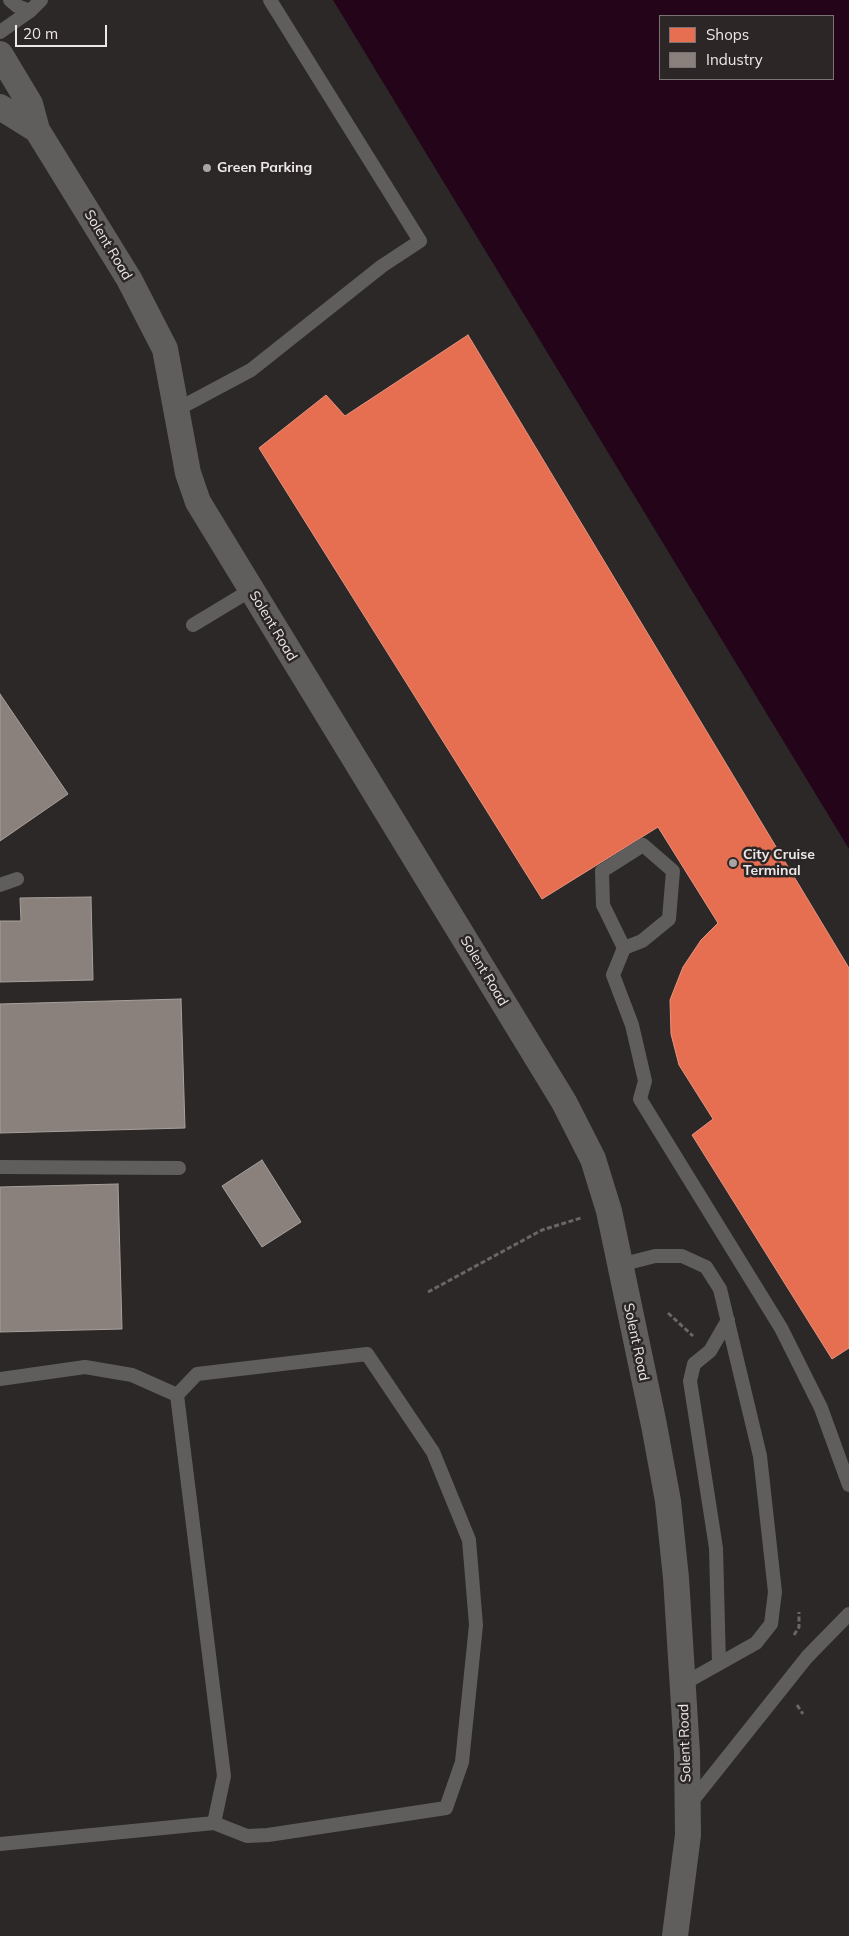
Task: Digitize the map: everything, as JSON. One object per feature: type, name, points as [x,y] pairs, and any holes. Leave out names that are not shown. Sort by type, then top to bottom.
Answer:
[{"type":"street","points":[[0,54],[30,104],[37,130]]},
{"type":"street","name":"Solent Road","points":[[0,107],[37,130],[147,311],[165,349],[188,473],[198,502],[564,1102],[593,1159],[609,1211],[668,1501],[676,1578],[683,1684],[688,1835],[675,1936]]},
{"type":"lane","points":[[10,0],[17,6],[30,11]]},
{"type":"lane","points":[[0,32],[30,11],[40,0]]},
{"type":"lane","points":[[176,410],[251,370],[382,266],[420,241],[270,0]]},
{"type":"lane","points":[[193,625],[251,590]]},
{"type":"lane","points":[[624,948],[603,905],[602,871],[643,844],[673,872],[669,919],[642,941],[624,948],[613,975],[632,1025],[645,1081],[640,1099],[781,1328],[821,1408],[849,1485]]},
{"type":"lane","points":[[0,885],[17,880]]},
{"type":"lane","points":[[0,1167],[179,1168]]},
{"type":"lane","points":[[620,1265],[655,1256],[682,1256],[706,1267],[720,1289],[760,1456],[775,1592],[771,1624],[756,1644],[683,1684]]},
{"type":"lane","points":[[719,1664],[716,1548],[690,1381],[694,1364],[710,1351],[728,1320]]},
{"type":"lane","points":[[0,1844],[214,1823],[247,1836],[268,1835],[446,1808],[462,1762],[476,1625],[468,1540],[433,1452],[367,1354],[197,1374],[177,1395]]},
{"type":"lane","points":[[0,1379],[85,1367],[132,1375],[177,1395]]},
{"type":"lane","points":[[177,1395],[224,1776],[214,1823]]},
{"type":"lane","points":[[687,1808],[807,1657],[849,1614]]},
{"type":"path","points":[[428,1292],[542,1230],[609,1211]]},
{"type":"shaded area","points":[[333,0],[849,0],[849,849]]},
{"type":"building: Shops","name":"City Cruise Terminal","points":[[468,335],[849,968],[849,1348],[832,1359],[692,1135],[713,1119],[679,1065],[671,1034],[670,1000],[683,967],[701,940],[718,923],[658,827],[542,899],[259,448],[326,395],[345,416]]},
{"type":"building: Industry","points":[[0,694],[68,794],[0,841]]},
{"type":"building: Industry","points":[[91,897],[93,980],[0,982],[0,921],[21,921],[20,898]]},
{"type":"building: Industry","points":[[181,999],[185,1128],[0,1133],[0,1004]]},
{"type":"building: Industry","points":[[262,1160],[301,1222],[262,1247],[222,1186]]},
{"type":"building: Industry","points":[[118,1184],[122,1329],[0,1332],[0,1187]]},
{"type":"place","name":"Green Parking","points":[[207,168]]},
{"type":"place","name":"City Cruise Terminal","points":[[733,863]]}]
